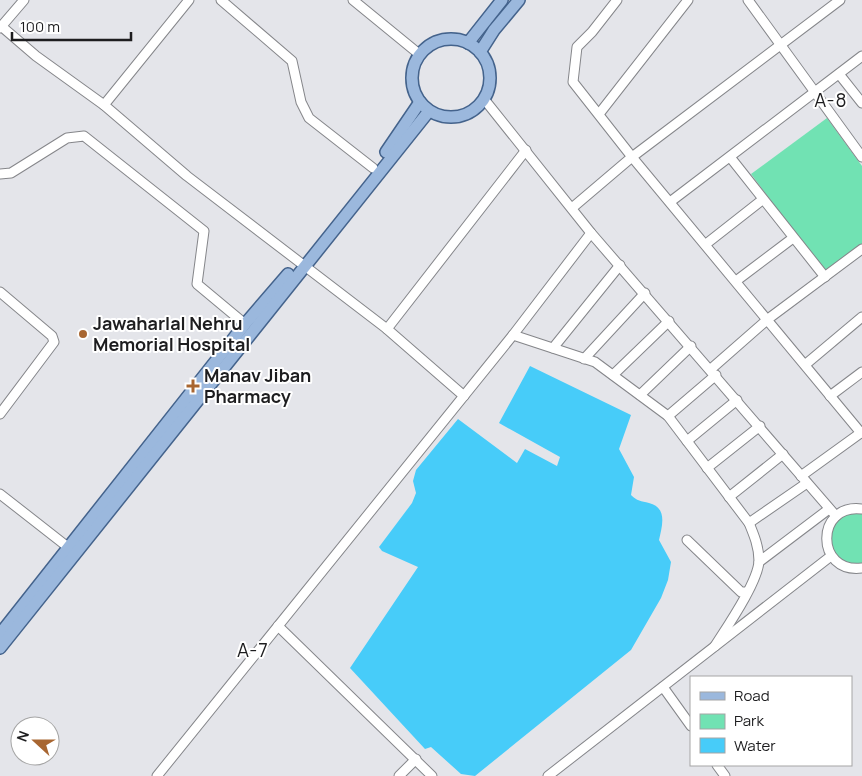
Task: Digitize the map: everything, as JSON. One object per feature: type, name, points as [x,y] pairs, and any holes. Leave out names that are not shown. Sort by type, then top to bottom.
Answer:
[{"type":"main road","points":[[468,42],[502,0]]},
{"type":"main road","points":[[480,52],[494,30],[519,0]]},
{"type":"main road","points":[[447,38],[468,42],[480,52],[487,62],[490,73],[489,85],[484,99],[476,108],[465,114],[453,117],[440,116],[429,111],[414,93],[411,80],[413,66],[419,54],[427,46],[447,38]]},
{"type":"main road","points":[[0,648],[300,265],[420,102]]},
{"type":"main road","points":[[0,634],[245,324],[300,265],[429,111]]},
{"type":"street","points":[[24,0],[1,27],[36,56],[104,105],[187,176],[300,265],[387,329],[464,396]]},
{"type":"street","points":[[104,105],[189,0]]},
{"type":"street","points":[[221,0],[292,61],[301,102],[310,118],[373,168]]},
{"type":"street","points":[[353,0],[419,54]]},
{"type":"street","points":[[617,0],[592,32],[577,47],[573,82],[632,157],[862,433],[749,524]]},
{"type":"street","points":[[598,114],[688,0]]},
{"type":"street","points":[[572,208],[632,157],[782,46],[840,0]]},
{"type":"street","points":[[750,1],[862,157]]},
{"type":"street","points":[[670,202],[862,56]]},
{"type":"street","points":[[839,74],[862,103]]},
{"type":"street","points":[[484,99],[592,233],[714,372],[836,516]]},
{"type":"street","points":[[0,174],[11,173],[67,138],[84,136],[204,231],[197,284],[245,324]]},
{"type":"street","points":[[387,329],[526,150]]},
{"type":"street","points":[[730,156],[762,200],[825,276]]},
{"type":"street","points":[[706,244],[762,200]]},
{"type":"street","points":[[157,776],[513,335],[592,233]]},
{"type":"street","points":[[736,281],[793,238]]},
{"type":"street","points":[[668,416],[768,319],[862,248]]},
{"type":"street","points":[[553,348],[620,265]]},
{"type":"street","points":[[0,292],[52,336],[54,342],[0,414]]},
{"type":"street","points":[[584,359],[645,293]]},
{"type":"street","points":[[806,364],[862,317]]},
{"type":"street","points":[[613,376],[669,321]]},
{"type":"street","points":[[513,335],[595,362],[668,416],[749,524],[757,542],[759,562],[747,592],[715,646]]},
{"type":"street","points":[[640,396],[691,346]]},
{"type":"street","points":[[830,396],[862,372]]},
{"type":"street","points":[[687,441],[737,400]]},
{"type":"street","points":[[707,468],[760,426]]},
{"type":"street","points":[[729,497],[783,454]]},
{"type":"street","points":[[0,494],[69,548]]},
{"type":"street","points":[[759,562],[829,508]]},
{"type":"street","points":[[862,509],[850,509],[836,516],[829,525],[826,535],[827,546],[832,556],[845,567],[862,568]]},
{"type":"street","points":[[687,540],[741,592],[747,592]]},
{"type":"street","points":[[548,776],[832,556]]},
{"type":"street","points":[[278,626],[432,776]]},
{"type":"street","points":[[664,686],[690,725]]},
{"type":"street","points":[[399,776],[416,759]]},
{"type":"green space","points":[[827,118],[862,166],[862,244],[825,273],[751,174]]},
{"type":"green space","points":[[850,513],[862,513],[862,564],[850,563],[841,559],[834,552],[831,544],[830,535],[833,527],[840,519]]},
{"type":"water","points":[[530,366],[631,415],[619,449],[634,477],[631,495],[637,500],[655,505],[661,513],[662,523],[659,540],[671,562],[668,580],[661,598],[631,650],[475,776],[461,774],[431,747],[425,749],[350,668],[418,567],[382,551],[379,547],[412,503],[416,493],[413,481],[416,470],[458,419],[517,463],[525,449],[557,466],[560,457],[499,423]]},
{"type":"place","name":"Jawaharlal Nehru Memorial Hospital","points":[[83,334]]},
{"type":"place","name":"Manav Jiban Pharmacy","points":[[193,386]]},
{"type":"district","name":"A-8","points":[[831,100]]},
{"type":"district","name":"A-7","points":[[253,650]]}]
